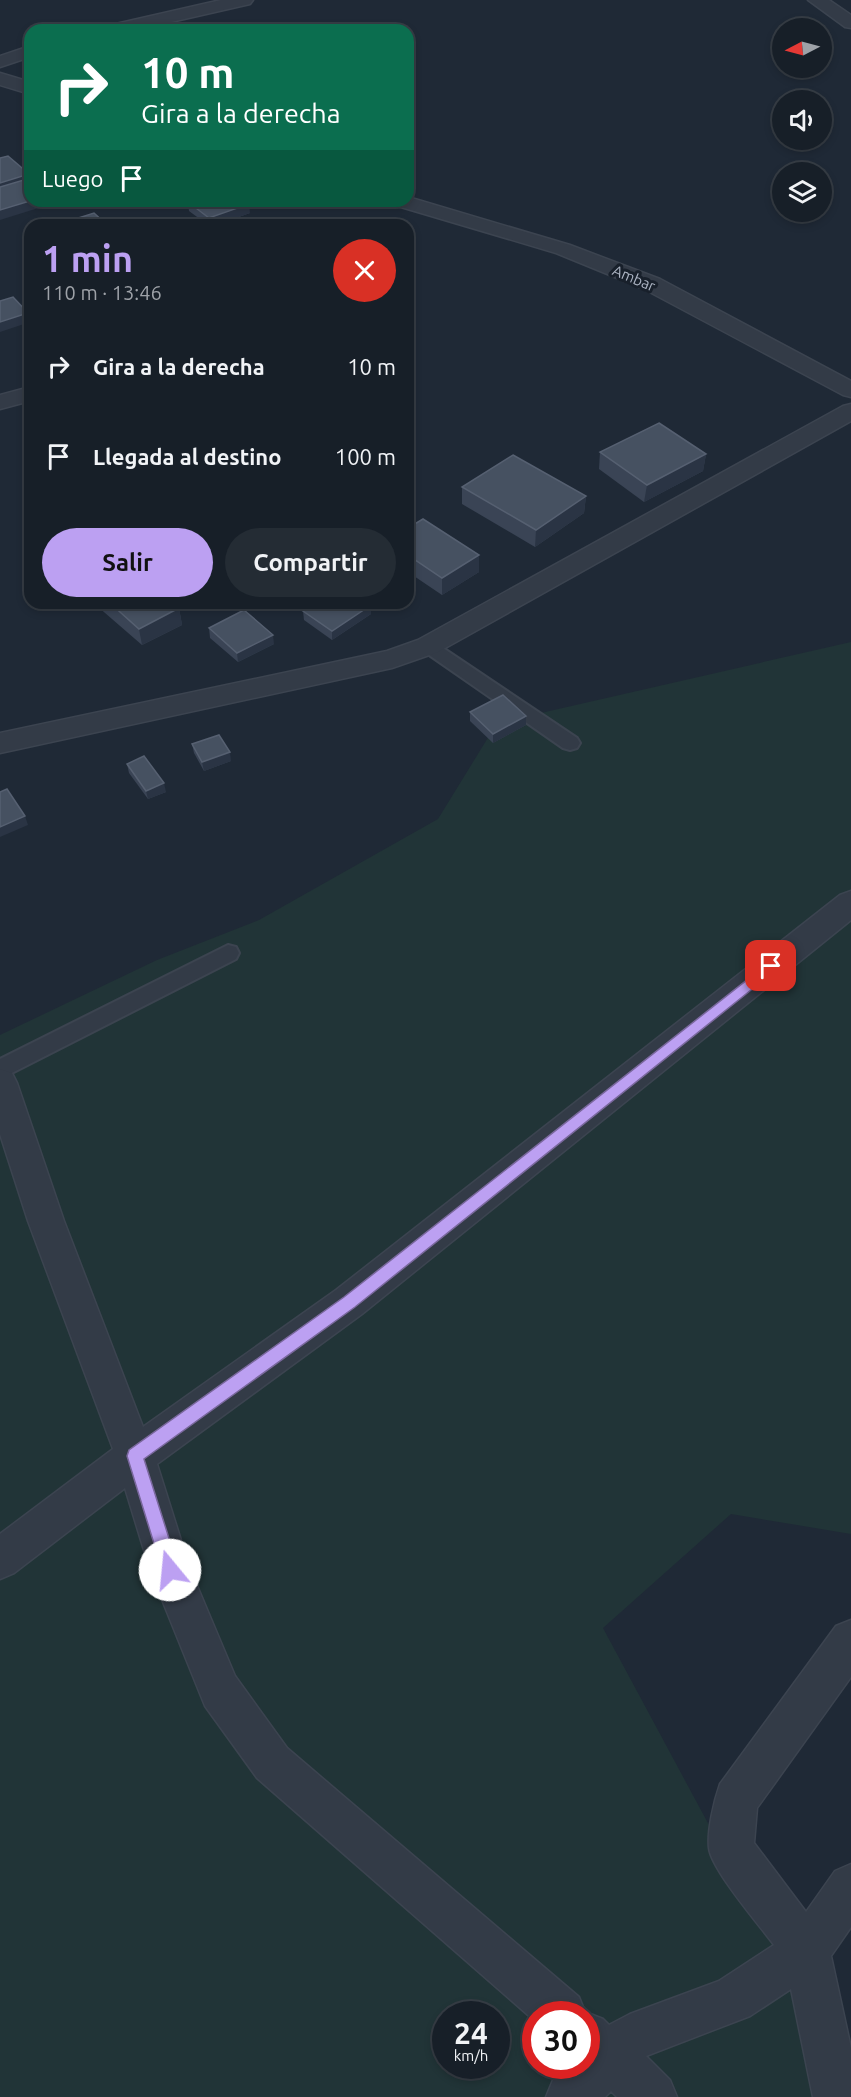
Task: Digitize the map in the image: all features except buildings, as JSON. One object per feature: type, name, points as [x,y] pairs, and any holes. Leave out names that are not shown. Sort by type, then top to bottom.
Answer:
[{"type":"street","points":[[139,24],[244,0]]},
{"type":"street","points":[[817,0],[851,23]]},
{"type":"street","points":[[0,62],[24,53]]},
{"type":"street","points":[[0,79],[24,86]]},
{"type":"street","name":"Ambar","points":[[414,205],[563,249],[652,284],[851,390]]},
{"type":"street","points":[[0,402],[24,396]]},
{"type":"street","points":[[0,743],[392,659],[428,646],[851,411]]},
{"type":"street","points":[[0,1559],[135,1456],[350,1302],[851,903]]},
{"type":"street","points":[[0,1083],[46,1221],[135,1456],[170,1570],[220,1691],[272,1763],[547,2001]]},
{"type":"street","points":[[837,2097],[807,1951],[731,1849],[736,1800],[851,1641]]},
{"type":"street","points":[[600,2046],[630,2038],[733,1999],[807,1951],[851,1887]]},
{"type":"street","points":[[600,2047],[653,2097]]},
{"type":"street","points":[[570,2097],[580,2079]]},
{"type":"lane","points":[[428,646],[570,743]]},
{"type":"lane","points":[[0,1070],[228,953]]},
{"type":"green space","points":[[851,642],[851,1534],[731,1514],[603,1628],[851,2089],[851,2097],[0,2097],[0,1035],[157,960],[259,920],[438,819],[497,723]]},
{"type":"route","points":[[170,1570],[135,1456],[350,1302],[771,966]]}]
